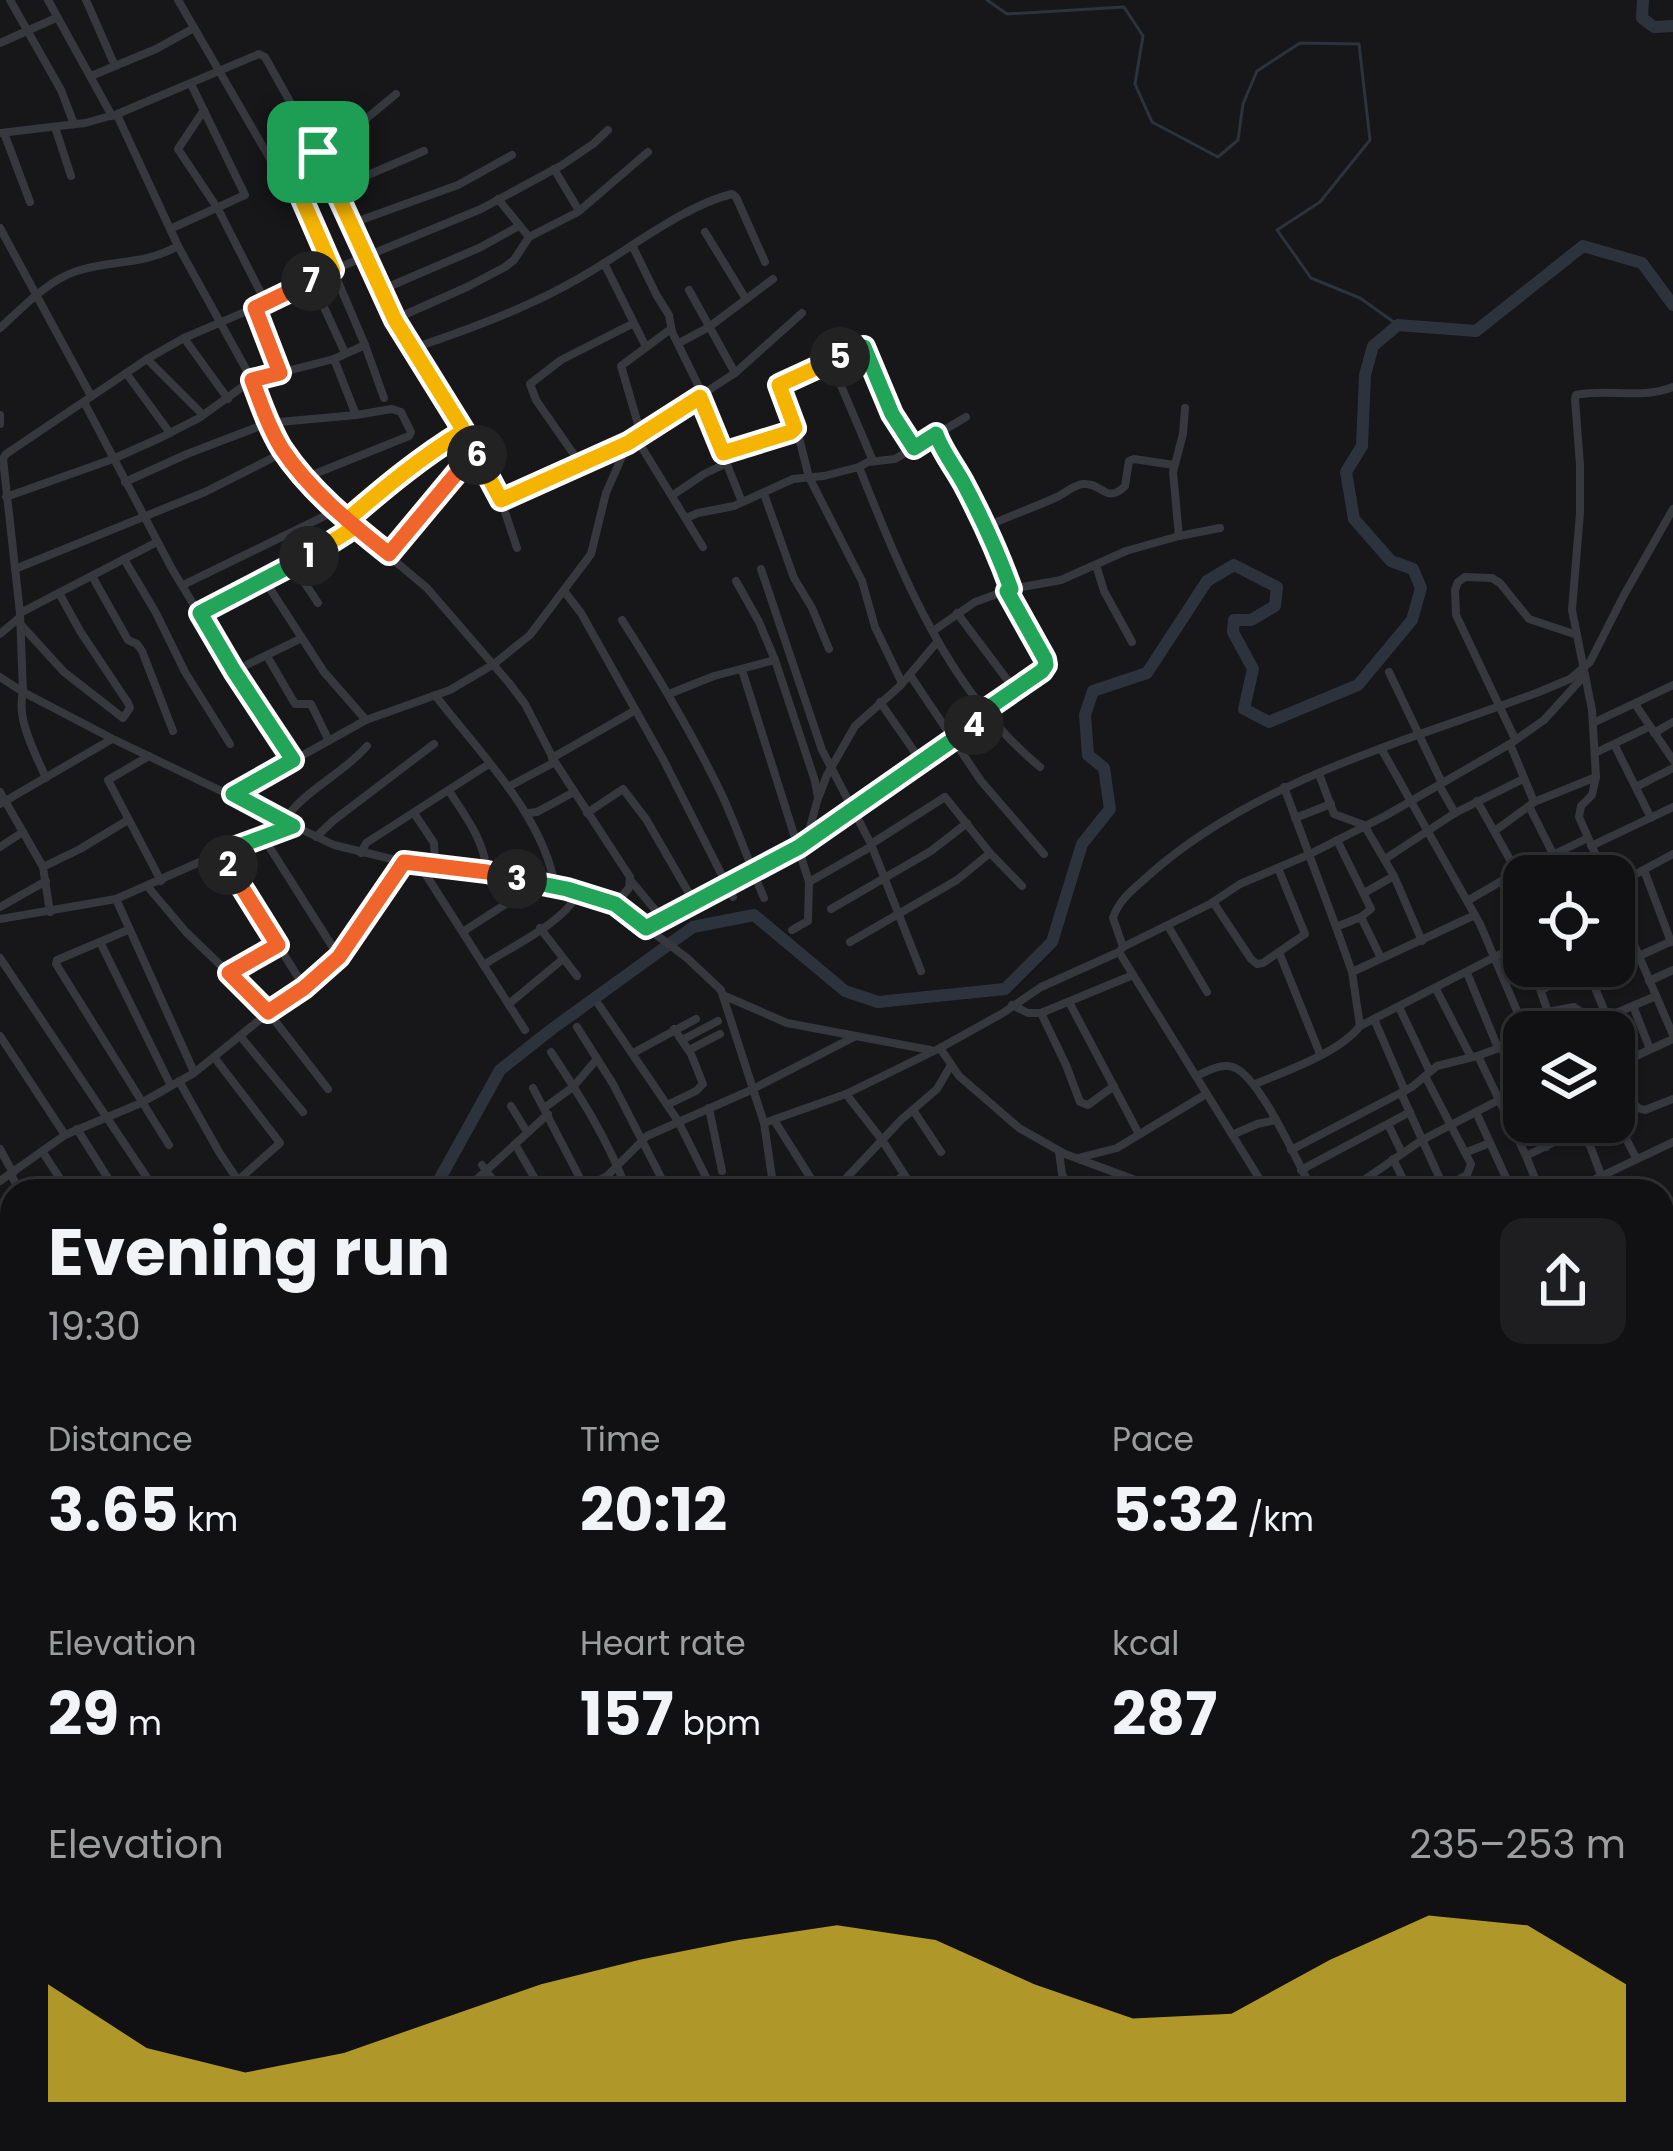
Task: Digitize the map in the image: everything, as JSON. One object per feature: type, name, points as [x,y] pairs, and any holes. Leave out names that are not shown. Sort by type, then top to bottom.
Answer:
[{"type":"street","points":[[10,0],[61,90],[74,124]]},
{"type":"street","points":[[48,0],[252,380],[284,452],[334,511],[427,588],[494,664],[525,704],[553,760],[632,882],[662,918]]},
{"type":"street","points":[[86,0],[116,66]]},
{"type":"street","points":[[178,0],[280,176]]},
{"type":"street","points":[[0,44],[56,17]]},
{"type":"street","points":[[91,76],[194,28]]},
{"type":"street","points":[[30,202],[2,133],[113,116],[259,54],[265,57],[318,152],[395,320],[501,500],[517,548]]},
{"type":"street","points":[[170,229],[244,197],[245,191],[190,84]]},
{"type":"street","points":[[384,398],[292,176],[396,94]]},
{"type":"street","points":[[204,110],[178,149],[216,206],[266,303]]},
{"type":"street","points":[[55,127],[71,176]]},
{"type":"street","points":[[46,778],[22,712],[5,454],[184,338],[498,199],[554,169],[608,130]]},
{"type":"street","points":[[344,134],[358,169],[368,175],[424,151]]},
{"type":"street","points":[[395,320],[494,274],[514,260],[529,237],[578,210],[647,152]]},
{"type":"street","points":[[350,224],[458,185],[512,155]]},
{"type":"street","points":[[554,169],[578,210]]},
{"type":"street","points":[[411,349],[550,294],[696,209],[732,194],[765,262]]},
{"type":"street","points":[[498,199],[529,237]]},
{"type":"street","points":[[381,290],[518,226]]},
{"type":"street","points":[[0,228],[143,515],[234,671],[293,760]]},
{"type":"street","points":[[705,232],[746,299]]},
{"type":"street","points":[[632,245],[670,315],[672,332],[742,502]]},
{"type":"street","points":[[2,322],[75,271],[157,258],[178,246]]},
{"type":"street","points":[[603,263],[646,347]]},
{"type":"street","points":[[679,343],[709,327],[773,279]]},
{"type":"street","points":[[312,280],[345,353]]},
{"type":"street","points":[[688,290],[735,373]]},
{"type":"street","points":[[255,308],[280,373]]},
{"type":"street","points":[[501,500],[635,438],[735,373],[802,313]]},
{"type":"street","points":[[582,466],[544,414],[530,385],[561,360],[632,324]]},
{"type":"street","points":[[672,332],[622,366],[635,438],[703,547]]},
{"type":"street","points":[[184,338],[227,399]]},
{"type":"street","points":[[6,496],[113,459],[170,433],[252,380],[334,359],[365,345]]},
{"type":"street","points":[[914,448],[892,414],[864,347],[779,385],[809,477],[862,581],[875,627],[906,679],[981,781],[1044,854]]},
{"type":"street","points":[[147,359],[203,415]]},
{"type":"street","points":[[334,359],[356,416]]},
{"type":"street","points":[[831,362],[872,461]]},
{"type":"street","points":[[126,373],[170,433]]},
{"type":"street","points":[[1595,855],[1579,812],[1592,795],[1596,777],[1593,723],[1572,610],[1580,465],[1576,395],[1640,395],[1673,387]]},
{"type":"street","points":[[1179,536],[1174,465],[1185,408]]},
{"type":"street","points":[[125,482],[268,423],[398,410],[406,422],[410,435],[398,442],[307,478]]},
{"type":"street","points":[[686,518],[764,494],[793,479],[895,459],[966,417]]},
{"type":"street","points":[[673,495],[725,458],[795,428]]},
{"type":"street","points":[[200,613],[330,545],[413,464],[464,431]]},
{"type":"street","points":[[646,928],[802,843],[952,741],[1046,665],[985,527],[936,434]]},
{"type":"street","points":[[233,794],[366,720],[451,690],[530,635],[591,554],[607,494],[635,438]]},
{"type":"street","points":[[389,554],[475,451]]},
{"type":"street","points":[[15,569],[206,492],[284,452]]},
{"type":"street","points":[[985,527],[1080,484],[1117,494],[1126,486],[1129,461],[1134,459],[1174,465]]},
{"type":"street","points":[[859,467],[891,548],[935,636],[985,713],[1040,766]]},
{"type":"street","points":[[764,494],[794,578],[829,649]]},
{"type":"street","points":[[769,1121],[846,1094],[937,1050],[1041,987],[1411,801],[1512,742],[1544,720],[1585,671],[1673,509]]},
{"type":"street","points":[[183,585],[334,511]]},
{"type":"street","points":[[802,843],[832,766],[855,726],[906,679],[957,613],[1009,590],[1061,580],[1126,551],[1220,528]]},
{"type":"street","points":[[0,634],[59,593],[158,542]]},
{"type":"street","points":[[124,559],[185,673],[230,744]]},
{"type":"street","points":[[293,565],[318,603]]},
{"type":"street","points":[[1096,565],[1104,591],[1132,642]]},
{"type":"street","points":[[761,569],[816,733],[872,845],[921,971]]},
{"type":"street","points":[[92,576],[128,640],[142,651],[173,731]]},
{"type":"street","points":[[1576,635],[1529,619],[1492,578],[1466,578],[1454,590],[1456,615],[1499,707],[1532,804],[1555,854],[1673,807]]},
{"type":"street","points":[[265,581],[323,672],[366,720]]},
{"type":"street","points":[[736,581],[776,660],[818,797]]},
{"type":"street","points":[[564,591],[663,760],[733,897]]},
{"type":"street","points":[[0,611],[19,619],[64,672],[123,718],[128,704],[59,593]]},
{"type":"street","points":[[957,613],[1016,690]]},
{"type":"street","points":[[622,620],[669,694],[723,798],[764,898]]},
{"type":"street","points":[[234,671],[300,639]]},
{"type":"street","points":[[267,656],[296,704],[311,704],[329,740]]},
{"type":"street","points":[[669,694],[776,660]]},
{"type":"street","points":[[742,670],[784,808],[802,843],[809,882],[808,921],[792,930]]},
{"type":"street","points":[[1259,1179],[1132,975],[1113,917],[1122,899],[1186,846],[1284,788],[1585,671]]},
{"type":"street","points":[[1389,672],[1455,813]]},
{"type":"street","points":[[0,677],[113,739],[316,837],[361,853],[487,872],[615,904],[718,985],[751,1090],[812,1179]]},
{"type":"street","points":[[1593,723],[1673,685]]},
{"type":"street","points":[[435,695],[527,813],[545,850],[554,886]]},
{"type":"street","points":[[880,702],[921,761]]},
{"type":"street","points":[[1635,704],[1673,764],[1636,788]]},
{"type":"street","points":[[508,787],[634,711]]},
{"type":"street","points":[[1595,754],[1673,722]]},
{"type":"street","points":[[50,912],[43,867],[2,799],[113,739]]},
{"type":"street","points":[[316,837],[434,743]]},
{"type":"street","points":[[1614,744],[1651,818]]},
{"type":"street","points":[[0,920],[116,899],[263,837],[289,823],[300,799],[368,746]]},
{"type":"street","points":[[1382,750],[1475,915],[1518,1011]]},
{"type":"street","points":[[151,755],[108,780],[161,881]]},
{"type":"street","points":[[361,853],[367,843],[489,764]]},
{"type":"street","points":[[1319,774],[1336,816],[1364,825],[1385,859],[1422,941]]},
{"type":"street","points":[[1496,830],[1532,804],[1596,777]]},
{"type":"street","points":[[1385,859],[1455,813],[1523,779]]},
{"type":"street","points":[[1284,788],[1352,972],[1360,1026]]},
{"type":"street","points":[[587,813],[623,789],[694,902]]},
{"type":"street","points":[[448,790],[478,836],[487,872]]},
{"type":"street","points":[[527,813],[574,792]]},
{"type":"street","points":[[809,882],[945,796],[1022,886]]},
{"type":"street","points":[[1478,800],[1508,855]]},
{"type":"street","points":[[1295,818],[1330,804]]},
{"type":"street","points":[[414,813],[434,843],[435,864]]},
{"type":"street","points":[[43,867],[128,820]]},
{"type":"street","points":[[832,909],[932,851],[967,823]]},
{"type":"street","points":[[0,847],[23,832]]},
{"type":"street","points":[[263,837],[339,957]]},
{"type":"street","points":[[1336,840],[1371,909],[1336,927]]},
{"type":"street","points":[[220,853],[304,988]]},
{"type":"street","points":[[850,941],[969,872],[990,853]]},
{"type":"street","points":[[1635,875],[1673,854]]},
{"type":"street","points":[[3,1179],[65,1135],[141,1103],[194,1072],[304,988],[339,957],[404,862]]},
{"type":"street","points":[[418,863],[525,1030]]},
{"type":"street","points":[[1213,902],[1257,964],[1280,952],[1304,937],[1305,931],[1278,868]]},
{"type":"street","points":[[1639,956],[1672,941],[1644,870]]},
{"type":"street","points":[[1364,893],[1394,876]]},
{"type":"street","points":[[1467,901],[1503,880]]},
{"type":"street","points":[[0,907],[46,881]]},
{"type":"street","points":[[464,932],[515,898],[528,881]]},
{"type":"street","points":[[615,904],[632,882]]},
{"type":"street","points":[[148,887],[186,932],[268,1012],[328,1089]]},
{"type":"street","points":[[485,964],[562,914],[578,892]]},
{"type":"street","points":[[116,899],[194,1072]]},
{"type":"street","points":[[1352,972],[1475,915]]},
{"type":"street","points":[[1361,917],[1382,958]]},
{"type":"street","points":[[1168,926],[1207,992]]},
{"type":"street","points":[[540,928],[577,976]]},
{"type":"street","points":[[128,930],[56,964],[169,1144]]},
{"type":"street","points":[[100,942],[174,1082],[238,1179]]},
{"type":"street","points":[[229,973],[278,945]]},
{"type":"street","points":[[1635,947],[1669,1015],[1673,1037],[1635,1056]]},
{"type":"street","points":[[1280,952],[1320,1054]]},
{"type":"street","points":[[1255,1084],[1503,955]]},
{"type":"street","points":[[0,958],[148,1179]]},
{"type":"street","points":[[510,1003],[563,959]]},
{"type":"street","points":[[1649,981],[1673,970]]},
{"type":"street","points":[[1467,974],[1503,1053]]},
{"type":"street","points":[[1012,1006],[1041,1013],[1132,975]]},
{"type":"street","points":[[1540,987],[1548,1011]]},
{"type":"street","points":[[1541,990],[1547,987]]},
{"type":"street","points":[[1436,989],[1503,1108]]},
{"type":"street","points":[[724,996],[788,1022],[937,1050],[959,1076],[1019,1128],[1058,1151],[1133,1179]]},
{"type":"street","points":[[1621,1011],[1656,996]]},
{"type":"street","points":[[1069,1002],[1139,1134]]},
{"type":"street","points":[[599,1005],[678,1121],[706,1179]]},
{"type":"street","points":[[1633,1006],[1650,1050]]},
{"type":"street","points":[[1399,1007],[1472,1164],[1460,1179]]},
{"type":"street","points":[[1554,1011],[1582,1011]]},
{"type":"street","points":[[1041,1013],[1080,1102],[1092,1103],[1114,1086]]},
{"type":"street","points":[[633,1053],[696,1018]]},
{"type":"street","points":[[1374,1019],[1438,1179]]},
{"type":"street","points":[[682,1040],[718,1021]]},
{"type":"street","points":[[578,1027],[662,1179]]},
{"type":"street","points":[[668,1105],[703,1084],[674,1029]]},
{"type":"street","points":[[688,1050],[720,1034]]},
{"type":"street","points":[[0,1036],[65,1135]]},
{"type":"street","points":[[240,1036],[303,1112]]},
{"type":"street","points":[[602,1179],[643,1141],[678,1121],[856,1036]]},
{"type":"street","points":[[1291,1150],[1403,1092],[1427,1073],[1503,1046]]},
{"type":"street","points":[[551,1052],[623,1179]]},
{"type":"street","points":[[214,1057],[280,1143],[240,1179]]},
{"type":"street","points":[[474,1179],[597,1059]]},
{"type":"street","points":[[845,1179],[944,1082],[952,1064]]},
{"type":"street","points":[[1196,1076],[1220,1066],[1232,1067],[1255,1084],[1306,1179]]},
{"type":"street","points":[[532,1088],[578,1179]]},
{"type":"street","points":[[846,1094],[907,1179]]},
{"type":"street","points":[[1076,1158],[1117,1148],[1206,1094]]},
{"type":"street","points":[[1389,1099],[1405,1179]]},
{"type":"street","points":[[1635,1104],[1645,1111],[1673,1099]]},
{"type":"street","points":[[1370,1179],[1422,1140],[1499,1100]]},
{"type":"street","points":[[512,1106],[527,1132]]},
{"type":"street","points":[[709,1108],[722,1171]]},
{"type":"street","points":[[913,1110],[941,1152]]},
{"type":"street","points":[[1301,1170],[1409,1112]]},
{"type":"street","points":[[1476,1112],[1506,1179]]},
{"type":"street","points":[[1358,1115],[1368,1134]]},
{"type":"street","points":[[1232,1136],[1276,1120]]},
{"type":"street","points":[[769,1121],[773,1179]]},
{"type":"street","points":[[77,1129],[108,1179]]},
{"type":"street","points":[[1595,1179],[1673,1142]]},
{"type":"street","points":[[1467,1152],[1490,1143]]},
{"type":"street","points":[[1520,1143],[1535,1179]]},
{"type":"street","points":[[1544,1143],[1546,1147]]},
{"type":"street","points":[[1526,1156],[1552,1143]]},
{"type":"street","points":[[1588,1143],[1602,1179]]},
{"type":"street","points":[[1629,1143],[1636,1159]]},
{"type":"street","points":[[515,1144],[535,1179]]},
{"type":"street","points":[[0,1149],[14,1179]]},
{"type":"street","points":[[42,1151],[60,1179]]},
{"type":"street","points":[[1058,1151],[1064,1179]]},
{"type":"street","points":[[484,1168],[492,1179]]},
{"type":"street","points":[[899,1179],[904,1174]]},
{"type":"waterway","points":[[987,0],[1007,14],[1124,7],[1143,36],[1135,84],[1152,122],[1218,157],[1238,140],[1243,104],[1257,71],[1300,43],[1359,44],[1370,140],[1320,202],[1277,230],[1311,278],[1360,298],[1398,325]]},
{"type":"waterway","points":[[1643,0],[1642,18],[1654,27],[1673,26]]},
{"type":"waterway","points":[[440,1179],[500,1070],[693,927],[754,915],[845,991],[878,1002],[1005,989],[1052,942],[1082,844],[1110,809],[1104,768],[1088,755],[1085,715],[1093,691],[1147,673],[1207,581],[1234,565],[1277,587],[1275,606],[1251,620],[1234,620],[1233,632],[1253,669],[1244,709],[1269,722],[1358,685],[1412,620],[1421,588],[1413,569],[1391,561],[1354,519],[1346,472],[1362,446],[1365,375],[1373,346],[1398,325],[1476,331],[1583,246],[1642,263],[1673,305]]},
{"type":"route","points":[[318,152],[292,176],[333,270],[255,308],[280,373],[252,380],[284,452],[334,511],[347,520],[389,554],[475,451],[501,500],[628,443],[700,397],[723,453],[791,432],[795,428],[779,385],[864,347],[892,414],[914,448],[936,434],[961,478],[1003,567],[1011,589],[1007,591],[1042,653],[1045,668],[984,711],[987,716],[799,847],[646,928],[615,904],[567,889],[487,872],[404,862],[339,957],[268,1012],[229,973],[278,945],[220,853],[293,826],[233,794],[293,760],[200,613],[342,537],[355,527],[347,520],[397,477],[464,431],[395,320],[318,152]]}]
